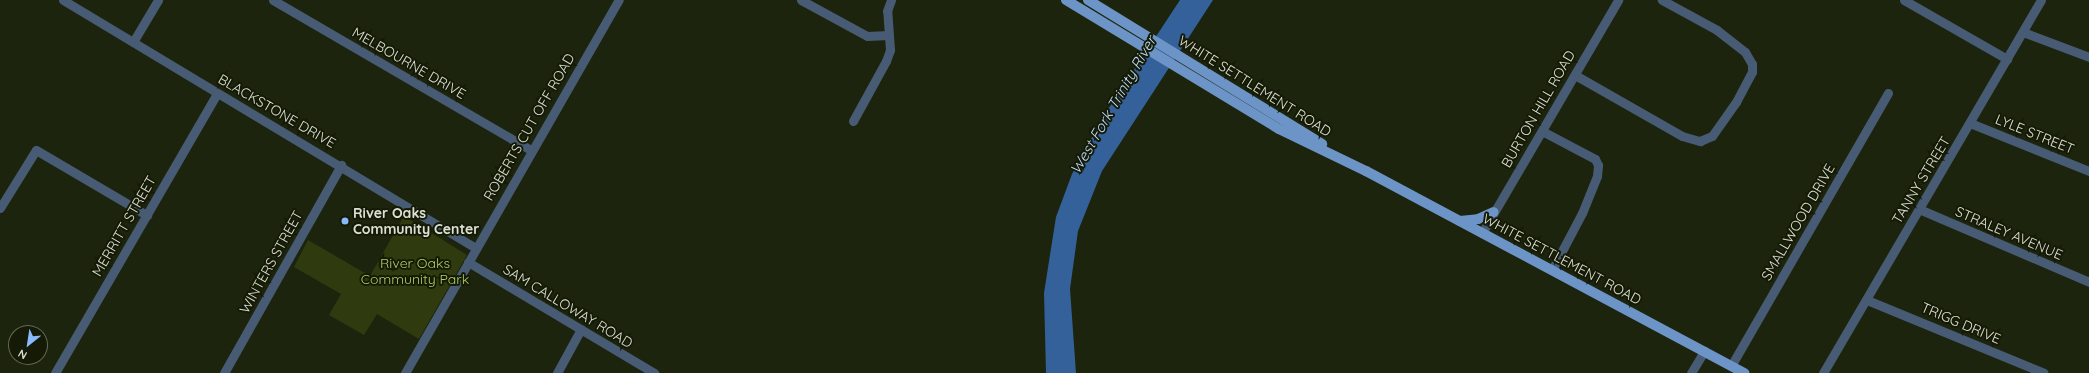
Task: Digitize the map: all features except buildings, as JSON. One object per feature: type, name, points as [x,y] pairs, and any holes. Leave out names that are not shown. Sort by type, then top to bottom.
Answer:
[{"type":"main road","name":"WHITE SETTLEMENT ROAD","points":[[1066,0],[1197,82],[1279,129],[1460,221],[1744,373]]},
{"type":"main road","name":"WHITE SETTLEMENT ROAD","points":[[1088,0],[1366,172]]},
{"type":"main road","points":[[1460,221],[1478,219],[1494,212]]},
{"type":"street","name":"BLACKSTONE DRIVE","points":[[63,0],[476,248]]},
{"type":"street","points":[[133,42],[158,0]]},
{"type":"street","name":"MELBOURNE DRIVE","points":[[273,0],[531,150]]},
{"type":"street","name":"ROBERTS CUT OFF ROAD","points":[[405,373],[531,150],[619,0]]},
{"type":"street","points":[[802,0],[867,36],[888,35]]},
{"type":"street","points":[[853,121],[886,61],[890,50],[887,11],[891,0]]},
{"type":"street","name":"BURTON HILL ROAD","points":[[1482,233],[1618,0]]},
{"type":"street","points":[[1575,74],[1682,136],[1700,141],[1712,136],[1719,128],[1752,72],[1752,64],[1745,52],[1717,30],[1662,0]]},
{"type":"street","points":[[1904,0],[2007,59]]},
{"type":"street","name":"TANNY STREET","points":[[1823,373],[2041,0]]},
{"type":"street","points":[[2023,32],[2089,57]]},
{"type":"street","name":"MERRITT STREET","points":[[55,373],[217,93]]},
{"type":"street","name":"SMALLWOOD DRIVE","points":[[1731,366],[1888,93]]},
{"type":"street","name":"LYLE STREET","points":[[1970,123],[2089,171]]},
{"type":"street","points":[[1542,131],[1595,159],[1598,165],[1598,176],[1582,213],[1552,270]]},
{"type":"street","points":[[0,208],[36,150],[147,215]]},
{"type":"street","name":"WINTERS STREET","points":[[224,373],[340,165]]},
{"type":"street","name":"STRALEY AVENUE","points":[[1919,209],[2089,282]]},
{"type":"street","name":"SAM CALLOWAY ROAD","points":[[468,262],[654,373]]},
{"type":"street","name":"TRIGG DRIVE","points":[[1867,300],[2044,373]]},
{"type":"street","points":[[557,373],[580,329]]},
{"type":"street","points":[[1691,373],[1704,351]]},
{"type":"green space","name":"River Oaks Community Park","points":[[404,216],[467,255],[419,339],[377,314],[364,335],[329,315],[341,294],[294,267],[308,240],[370,276]]},
{"type":"water","name":"West Fork Trinity River","points":[[1180,0],[1213,0],[1102,171],[1078,231],[1070,289],[1076,373],[1046,373],[1044,293],[1056,217],[1072,174],[1101,120]]},
{"type":"place","name":"River Oaks Community Center","points":[[345,221]]}]
